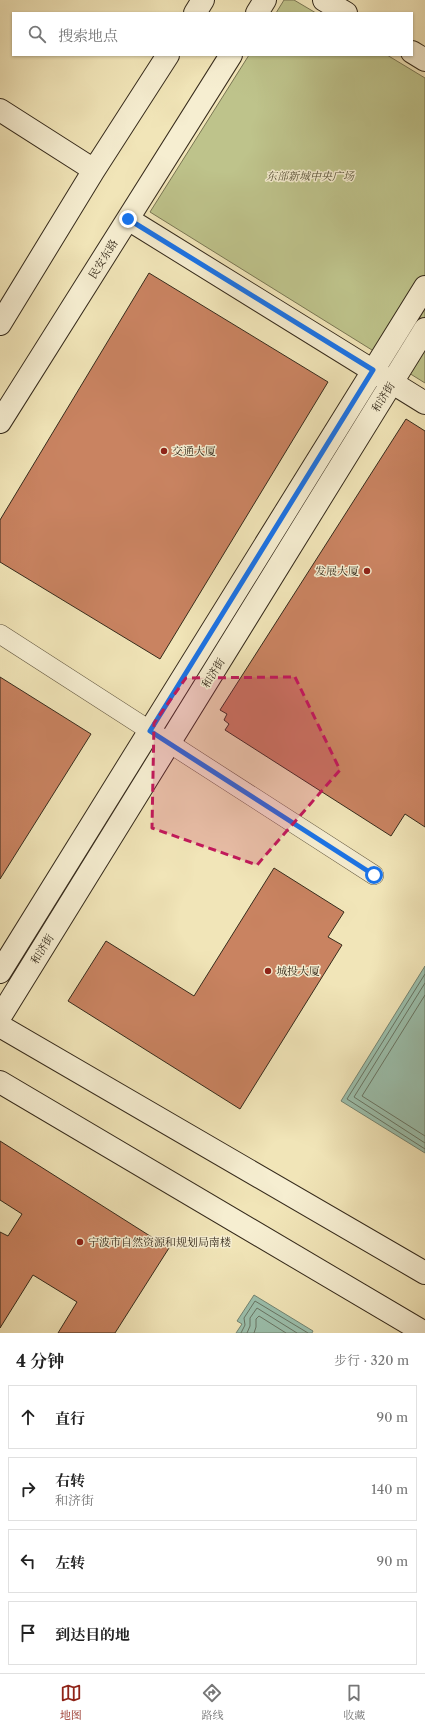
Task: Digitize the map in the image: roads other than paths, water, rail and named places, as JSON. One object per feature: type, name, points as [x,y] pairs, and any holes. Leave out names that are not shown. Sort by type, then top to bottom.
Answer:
[{"type":"street","points":[[196,12],[203,0]]},
{"type":"street","points":[[258,12],[265,0]]},
{"type":"street","points":[[324,0],[344,12]]},
{"type":"street","points":[[413,53],[425,60]]},
{"type":"street","points":[[0,324],[94,170],[167,56]]},
{"type":"street","name":"民安东路","points":[[0,422],[230,56]]},
{"type":"street","points":[[0,110],[94,170]]},
{"type":"street","points":[[128,219],[425,403]]},
{"type":"street","name":"和济街","points":[[0,972],[425,287]]},
{"type":"street","name":"和济街","points":[[0,1017],[425,329]]},
{"type":"street","points":[[0,634],[374,875]]},
{"type":"street","points":[[0,1026],[425,1273]]},
{"type":"street","points":[[0,1082],[425,1333]]},
{"type":"water","points":[[425,966],[425,1153],[341,1101]]},
{"type":"water","points":[[254,1295],[313,1331],[312,1333],[236,1333],[242,1324],[237,1321]]},
{"type":"place","name":"交通大厦","points":[[164,451]]},
{"type":"place","name":"发展大厦","points":[[367,571]]},
{"type":"place","name":"城投大厦","points":[[268,971]]},
{"type":"place","name":"宁波市自然资源和规划局南楼","points":[[80,1242]]},
{"type":"park label","name":"东部新城中央广场","points":[[310,176]]}]
